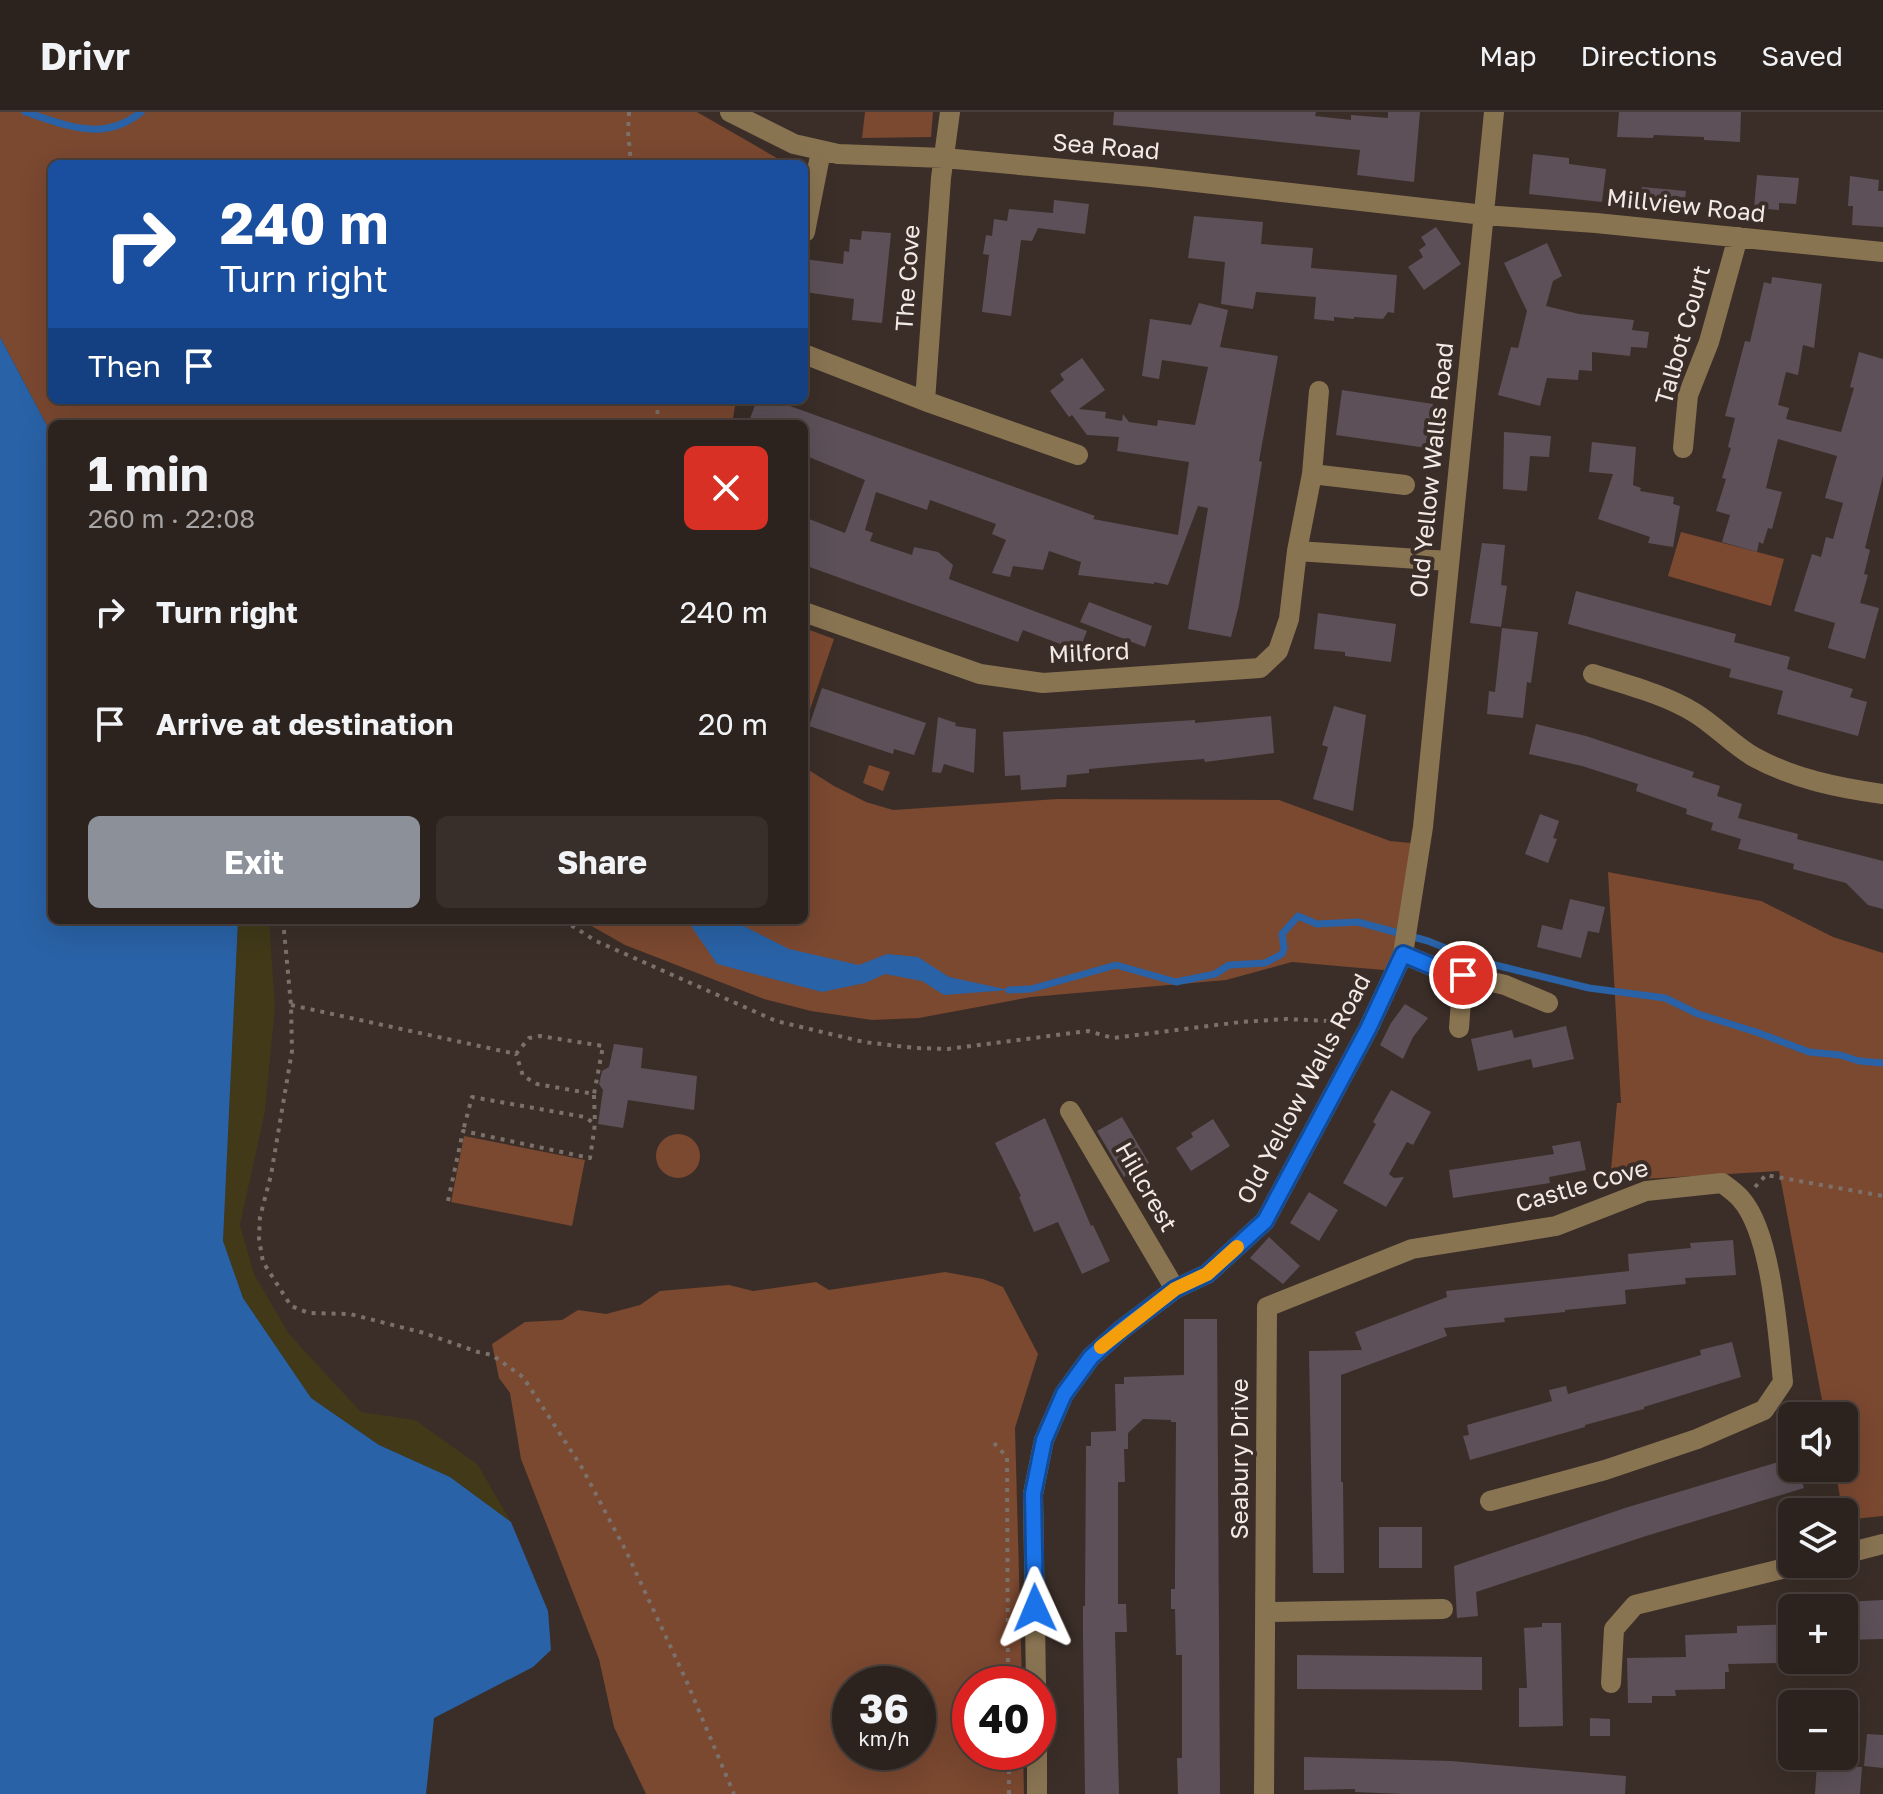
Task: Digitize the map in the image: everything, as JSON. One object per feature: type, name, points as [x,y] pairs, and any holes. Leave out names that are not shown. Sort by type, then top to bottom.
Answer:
[{"type":"street","name":"Sea Road","points":[[730,112],[794,144],[821,151],[862,156],[944,158],[1151,177],[1484,215]]},
{"type":"street","name":"The Cove","points":[[925,401],[950,112]]},
{"type":"street","name":"Old Yellow Walls Road","points":[[1036,1666],[1033,1494],[1044,1440],[1064,1394],[1091,1357],[1121,1330],[1175,1289],[1207,1274],[1265,1221],[1368,1029],[1403,952],[1423,827],[1494,112]]},
{"type":"street","points":[[808,217],[821,151]]},
{"type":"street","name":"Millview Road","points":[[1484,215],[1883,252]]},
{"type":"street","name":"Talbot Court","points":[[1683,448],[1688,395],[1709,342],[1738,237]]},
{"type":"street","points":[[808,356],[1078,455]]},
{"type":"street","name":"Milford","points":[[808,613],[980,674],[1043,683],[1260,668],[1278,651],[1289,619],[1297,551],[1312,474],[1319,391]]},
{"type":"street","points":[[1312,474],[1405,485]]},
{"type":"street","points":[[1297,551],[1449,561]]},
{"type":"street","points":[[1593,674],[1646,690],[1696,713],[1753,757],[1796,775],[1840,788],[1883,794]]},
{"type":"street","points":[[1403,952],[1441,970],[1505,985],[1548,1003]]},
{"type":"street","points":[[1459,1028],[1463,975]]},
{"type":"street","name":"Hillcrest","points":[[1070,1111],[1175,1289]]},
{"type":"street","name":"Castle Cove","points":[[1267,1307],[1412,1249],[1556,1226],[1646,1191],[1722,1183],[1742,1200]]},
{"type":"street","points":[[1490,1501],[1618,1466],[1697,1439],[1764,1410],[1783,1382],[1771,1279],[1754,1221],[1742,1200]]},
{"type":"street","name":"Seabury Drive","points":[[1264,1794],[1267,1307]]},
{"type":"street","points":[[1858,1550],[1883,1544]]},
{"type":"street","points":[[1611,1683],[1614,1629],[1635,1605],[1778,1570]]},
{"type":"street","points":[[1265,1612],[1443,1609]]},
{"type":"street","points":[[1037,1770],[1037,1794]]},
{"type":"path","points":[[629,112],[631,160]]},
{"type":"path","points":[[283,924],[292,1051],[260,1217],[259,1239],[263,1262],[291,1306],[309,1313],[350,1314],[424,1333],[492,1355],[523,1377],[581,1466],[626,1551],[686,1680],[734,1794]]},
{"type":"path","points":[[569,924],[596,941],[776,1021],[864,1042],[948,1049],[1088,1031],[1113,1038],[1286,1019],[1354,1023],[1368,1029]]},
{"type":"path","points":[[291,1005],[516,1054]]},
{"type":"path","points":[[463,1131],[590,1158],[595,1124],[594,1094],[603,1046],[540,1036],[529,1038],[516,1054]]},
{"type":"path","points":[[516,1054],[523,1076],[537,1084],[594,1094]]},
{"type":"path","points":[[448,1201],[472,1097],[585,1117],[595,1124]]},
{"type":"path","points":[[1742,1200],[1766,1175],[1883,1196]]},
{"type":"path","points":[[994,1443],[1007,1457],[1008,1666]]},
{"type":"path","points":[[1009,1770],[1009,1794]]},
{"type":"shaded area","points":[[0,112],[697,112],[780,160],[48,160],[48,404],[735,404],[733,420],[48,420],[48,427],[0,337]]},
{"type":"shaded area","points":[[865,112],[933,112],[931,137],[862,138]]},
{"type":"shaded area","points":[[1681,532],[1784,559],[1771,606],[1668,576]]},
{"type":"shaded area","points":[[808,629],[834,639],[808,715]]},
{"type":"shaded area","points":[[869,765],[890,772],[883,791],[863,783]]},
{"type":"shaded area","points":[[808,770],[866,802],[893,810],[1058,799],[1279,800],[1390,841],[1421,844],[1395,971],[1292,962],[1226,980],[1031,997],[919,1018],[872,1020],[811,1011],[764,999],[625,945],[588,924],[808,924]]},
{"type":"shaded area","points":[[1608,872],[1761,901],[1833,937],[1883,953],[1883,1516],[1858,1519],[1858,1498],[1840,1498],[1837,1482],[1858,1482],[1858,1402],[1822,1402],[1779,1171],[1610,1181],[1617,1103],[1621,1103]]},
{"type":"shaded area","points":[[678,1134],[694,1140],[700,1156],[694,1172],[678,1178],[662,1172],[656,1156],[662,1140]]},
{"type":"shaded area","points":[[464,1136],[585,1160],[572,1226],[451,1202]]},
{"type":"shaded area","points":[[945,1272],[983,1279],[1003,1287],[1038,1354],[1015,1428],[1022,1666],[952,1666],[952,1770],[1023,1770],[1024,1794],[646,1794],[614,1727],[599,1659],[521,1459],[510,1393],[499,1378],[492,1344],[525,1322],[562,1320],[578,1310],[606,1314],[640,1305],[660,1291],[729,1285],[753,1291],[816,1282],[829,1290]]},
{"type":"sand","points":[[238,924],[269,924],[275,1007],[265,1111],[240,1225],[254,1274],[289,1334],[361,1412],[415,1420],[478,1465],[511,1522],[450,1477],[379,1445],[311,1398],[243,1298],[223,1241]]},
{"type":"water","points":[[0,337],[48,427],[48,924],[238,924],[223,1241],[243,1298],[311,1398],[379,1445],[450,1477],[511,1522],[548,1611],[551,1650],[533,1667],[434,1718],[426,1794],[0,1794]]},
{"type":"water","points":[[690,924],[740,924],[789,949],[859,965],[887,954],[918,957],[949,977],[1009,990],[944,995],[922,981],[885,974],[865,983],[822,992],[717,964]]},
{"type":"building","points":[[1114,112],[1316,112],[1315,116],[1351,120],[1351,115],[1388,118],[1388,112],[1420,112],[1414,182],[1357,175],[1360,150],[1113,125]]},
{"type":"building","points":[[1619,112],[1741,112],[1740,142],[1704,140],[1704,137],[1617,137]]},
{"type":"building","points":[[1533,154],[1569,158],[1569,164],[1606,169],[1602,202],[1529,194]]},
{"type":"building","points":[[1757,175],[1799,178],[1796,204],[1779,203],[1779,210],[1754,208]]},
{"type":"building","points":[[1850,176],[1879,180],[1878,191],[1883,191],[1883,227],[1852,225],[1853,206],[1848,206]]},
{"type":"building","points":[[1642,187],[1686,191],[1684,208],[1640,205]]},
{"type":"building","points":[[1054,200],[1089,204],[1085,234],[1038,228],[1032,241],[1021,240],[1011,316],[982,312],[989,255],[983,254],[986,235],[992,236],[994,219],[1007,221],[1009,209],[1053,213]]},
{"type":"building","points":[[1194,216],[1263,222],[1261,244],[1313,248],[1311,268],[1397,275],[1394,313],[1388,312],[1383,319],[1314,319],[1316,297],[1256,292],[1253,309],[1221,304],[1225,262],[1188,258]]},
{"type":"building","points":[[1436,227],[1461,264],[1424,290],[1408,267],[1423,257],[1419,250],[1426,245],[1421,237]]},
{"type":"building","points":[[862,231],[891,233],[882,323],[852,320],[854,299],[808,293],[808,260],[843,264],[844,251],[849,252],[850,239],[861,240]]},
{"type":"building","points":[[1547,243],[1562,276],[1553,281],[1546,306],[1579,314],[1634,320],[1632,330],[1649,332],[1647,348],[1631,347],[1630,356],[1592,352],[1592,371],[1579,370],[1578,380],[1547,378],[1540,406],[1498,395],[1511,347],[1518,348],[1527,311],[1504,263]]},
{"type":"building","points":[[1772,277],[1822,284],[1814,348],[1803,345],[1798,375],[1786,372],[1778,405],[1789,408],[1786,419],[1841,432],[1854,388],[1850,387],[1859,352],[1883,359],[1883,476],[1865,548],[1870,550],[1864,574],[1868,575],[1860,603],[1879,608],[1865,659],[1828,648],[1835,623],[1794,611],[1812,554],[1821,557],[1826,537],[1833,539],[1843,503],[1825,498],[1837,456],[1778,439],[1766,488],[1782,492],[1772,529],[1768,528],[1757,552],[1722,542],[1730,515],[1716,511],[1726,479],[1722,478],[1731,448],[1728,447],[1735,418],[1725,416],[1745,341],[1750,342],[1764,282],[1771,284]]},
{"type":"building","points":[[1199,303],[1228,310],[1220,347],[1278,356],[1259,461],[1262,462],[1239,605],[1231,637],[1188,629],[1208,508],[1198,506],[1168,585],[1078,575],[1081,562],[1049,551],[1043,570],[1013,566],[1010,577],[992,573],[1006,540],[992,534],[996,524],[930,500],[927,510],[876,492],[865,530],[873,533],[870,541],[912,555],[914,547],[938,552],[953,565],[949,579],[1087,631],[1079,651],[1023,630],[1018,642],[808,566],[808,519],[845,533],[865,480],[808,457],[808,420],[750,420],[756,404],[784,404],[1095,516],[1093,519],[1178,535],[1189,462],[1117,451],[1119,437],[1087,435],[1050,391],[1064,380],[1060,374],[1082,358],[1105,390],[1079,409],[1106,412],[1105,418],[1122,421],[1123,414],[1129,422],[1157,426],[1158,420],[1195,425],[1208,367],[1162,360],[1159,379],[1142,376],[1150,319],[1191,325]]},
{"type":"building","points":[[1342,390],[1433,404],[1427,448],[1336,435]]},
{"type":"building","points":[[1504,432],[1551,436],[1549,457],[1530,456],[1527,491],[1503,489]]},
{"type":"building","points":[[1592,442],[1636,447],[1633,485],[1641,488],[1640,491],[1674,497],[1673,504],[1680,506],[1673,547],[1648,543],[1650,537],[1598,519],[1613,474],[1589,472]]},
{"type":"building","points":[[1482,543],[1505,545],[1501,585],[1507,586],[1501,627],[1470,623]]},
{"type":"building","points":[[1576,591],[1736,634],[1734,642],[1790,657],[1787,669],[1853,689],[1850,697],[1867,702],[1858,736],[1777,714],[1783,691],[1729,677],[1731,669],[1568,624]]},
{"type":"building","points":[[1089,602],[1152,626],[1145,647],[1080,622]]},
{"type":"building","points":[[1318,613],[1396,624],[1391,662],[1314,649]]},
{"type":"building","points":[[1502,628],[1538,632],[1523,718],[1487,714],[1489,691],[1495,692]]},
{"type":"building","points":[[822,688],[926,723],[914,755],[894,749],[893,754],[809,726]]},
{"type":"building","points":[[1334,706],[1366,715],[1353,811],[1313,799],[1328,747],[1322,745]]},
{"type":"building","points":[[1271,716],[1274,753],[1205,762],[1204,759],[1089,769],[1089,773],[1067,775],[1066,787],[1021,790],[1020,775],[1005,776],[1003,732],[1195,720],[1195,723]]},
{"type":"building","points":[[938,717],[956,723],[955,726],[976,729],[974,773],[944,764],[941,773],[932,772]]},
{"type":"building","points":[[1536,724],[1586,736],[1694,772],[1692,777],[1720,786],[1717,796],[1742,804],[1738,818],[1798,834],[1797,839],[1883,861],[1883,909],[1868,905],[1846,883],[1793,869],[1794,864],[1738,849],[1741,839],[1711,830],[1713,823],[1686,814],[1687,809],[1636,791],[1638,784],[1582,766],[1529,754]]},
{"type":"building","points":[[1540,814],[1559,821],[1553,838],[1557,839],[1548,863],[1525,854]]},
{"type":"building","points":[[1570,899],[1605,907],[1599,933],[1588,931],[1581,958],[1537,947],[1542,925],[1562,930]]},
{"type":"building","points":[[1405,1004],[1428,1018],[1413,1037],[1403,1059],[1380,1045]]},
{"type":"building","points":[[1566,1026],[1574,1059],[1533,1068],[1531,1059],[1478,1071],[1471,1039],[1512,1030],[1514,1038]]},
{"type":"building","points":[[614,1044],[643,1048],[641,1068],[697,1076],[694,1110],[628,1100],[623,1128],[598,1124],[603,1090],[599,1084],[602,1071],[609,1067]]},
{"type":"building","points":[[1391,1090],[1431,1112],[1413,1145],[1407,1142],[1389,1174],[1394,1178],[1404,1177],[1386,1207],[1343,1183]]},
{"type":"building","points":[[1122,1117],[1149,1163],[1124,1177],[1097,1131]]},
{"type":"building","points":[[1045,1118],[1091,1226],[1110,1261],[1082,1274],[1058,1222],[1034,1232],[1021,1196],[995,1143]]},
{"type":"building","points":[[1213,1119],[1230,1146],[1191,1171],[1176,1148],[1193,1137],[1191,1133]]},
{"type":"building","points":[[1580,1141],[1586,1170],[1549,1177],[1550,1183],[1453,1198],[1449,1170],[1554,1154],[1552,1146]]},
{"type":"building","points":[[1309,1192],[1338,1210],[1319,1241],[1290,1223]]},
{"type":"building","points":[[1269,1237],[1300,1266],[1283,1284],[1250,1258]]},
{"type":"building","points":[[1733,1240],[1736,1275],[1685,1278],[1686,1284],[1625,1290],[1626,1304],[1444,1328],[1447,1336],[1341,1375],[1344,1573],[1313,1573],[1309,1351],[1362,1350],[1355,1332],[1447,1297],[1446,1291],[1629,1271],[1628,1254],[1691,1248],[1690,1243]]},
{"type":"building","points":[[1184,1319],[1217,1319],[1220,1794],[1178,1794],[1177,1758],[1182,1758],[1182,1655],[1176,1655],[1175,1609],[1171,1609],[1171,1589],[1175,1589],[1176,1422],[1143,1419],[1128,1433],[1128,1449],[1124,1449],[1125,1482],[1118,1482],[1118,1604],[1126,1604],[1127,1632],[1115,1632],[1119,1794],[1085,1794],[1083,1606],[1086,1446],[1091,1446],[1091,1432],[1116,1431],[1115,1384],[1124,1384],[1124,1377],[1184,1375]]},
{"type":"building","points":[[1732,1342],[1741,1377],[1470,1460],[1463,1436],[1469,1435],[1467,1425],[1552,1401],[1549,1390],[1566,1386],[1568,1394],[1701,1355],[1700,1350]]},
{"type":"building","points":[[1778,1462],[1778,1482],[1802,1482],[1804,1488],[1476,1592],[1478,1616],[1457,1618],[1454,1566],[1625,1508]]},
{"type":"building","points":[[1379,1527],[1422,1527],[1422,1568],[1379,1568]]},
{"type":"building","points":[[1883,1600],[1883,1639],[1858,1640],[1858,1601]]},
{"type":"building","points":[[1542,1623],[1561,1623],[1563,1726],[1519,1727],[1519,1688],[1527,1688],[1524,1628],[1542,1627]]},
{"type":"building","points":[[1778,1625],[1778,1663],[1728,1664],[1725,1689],[1675,1690],[1676,1696],[1652,1696],[1652,1703],[1628,1703],[1627,1658],[1686,1657],[1685,1635],[1737,1633],[1737,1626]]},
{"type":"building","points":[[1297,1655],[1482,1657],[1482,1690],[1297,1689]]},
{"type":"building","points":[[1590,1718],[1610,1719],[1610,1736],[1590,1736]]},
{"type":"building","points":[[1867,1734],[1883,1735],[1883,1768],[1864,1766]]},
{"type":"building","points":[[1304,1757],[1451,1761],[1626,1776],[1625,1794],[1403,1794],[1355,1792],[1355,1789],[1304,1790]]},
{"type":"building","points":[[1858,1767],[1862,1767],[1860,1794],[1815,1794],[1817,1770],[1858,1770]]},
{"type":"waterway","points":[[25,112],[70,126],[99,129],[113,127],[141,112]]},
{"type":"waterway","points":[[1009,990],[1031,989],[1116,965],[1176,982],[1215,974],[1229,965],[1265,963],[1282,954],[1282,934],[1298,916],[1317,924],[1358,922],[1428,941],[1475,960],[1589,988],[1665,998],[1698,1014],[1809,1052],[1883,1063]]},
{"type":"slow traffic","points":[[1101,1347],[1175,1289],[1207,1274],[1237,1247]]},
{"type":"route","points":[[1035,1608],[1033,1494],[1044,1440],[1064,1394],[1091,1357],[1121,1330],[1175,1289],[1207,1274],[1265,1221],[1368,1029],[1403,954],[1441,970],[1463,975]]}]
